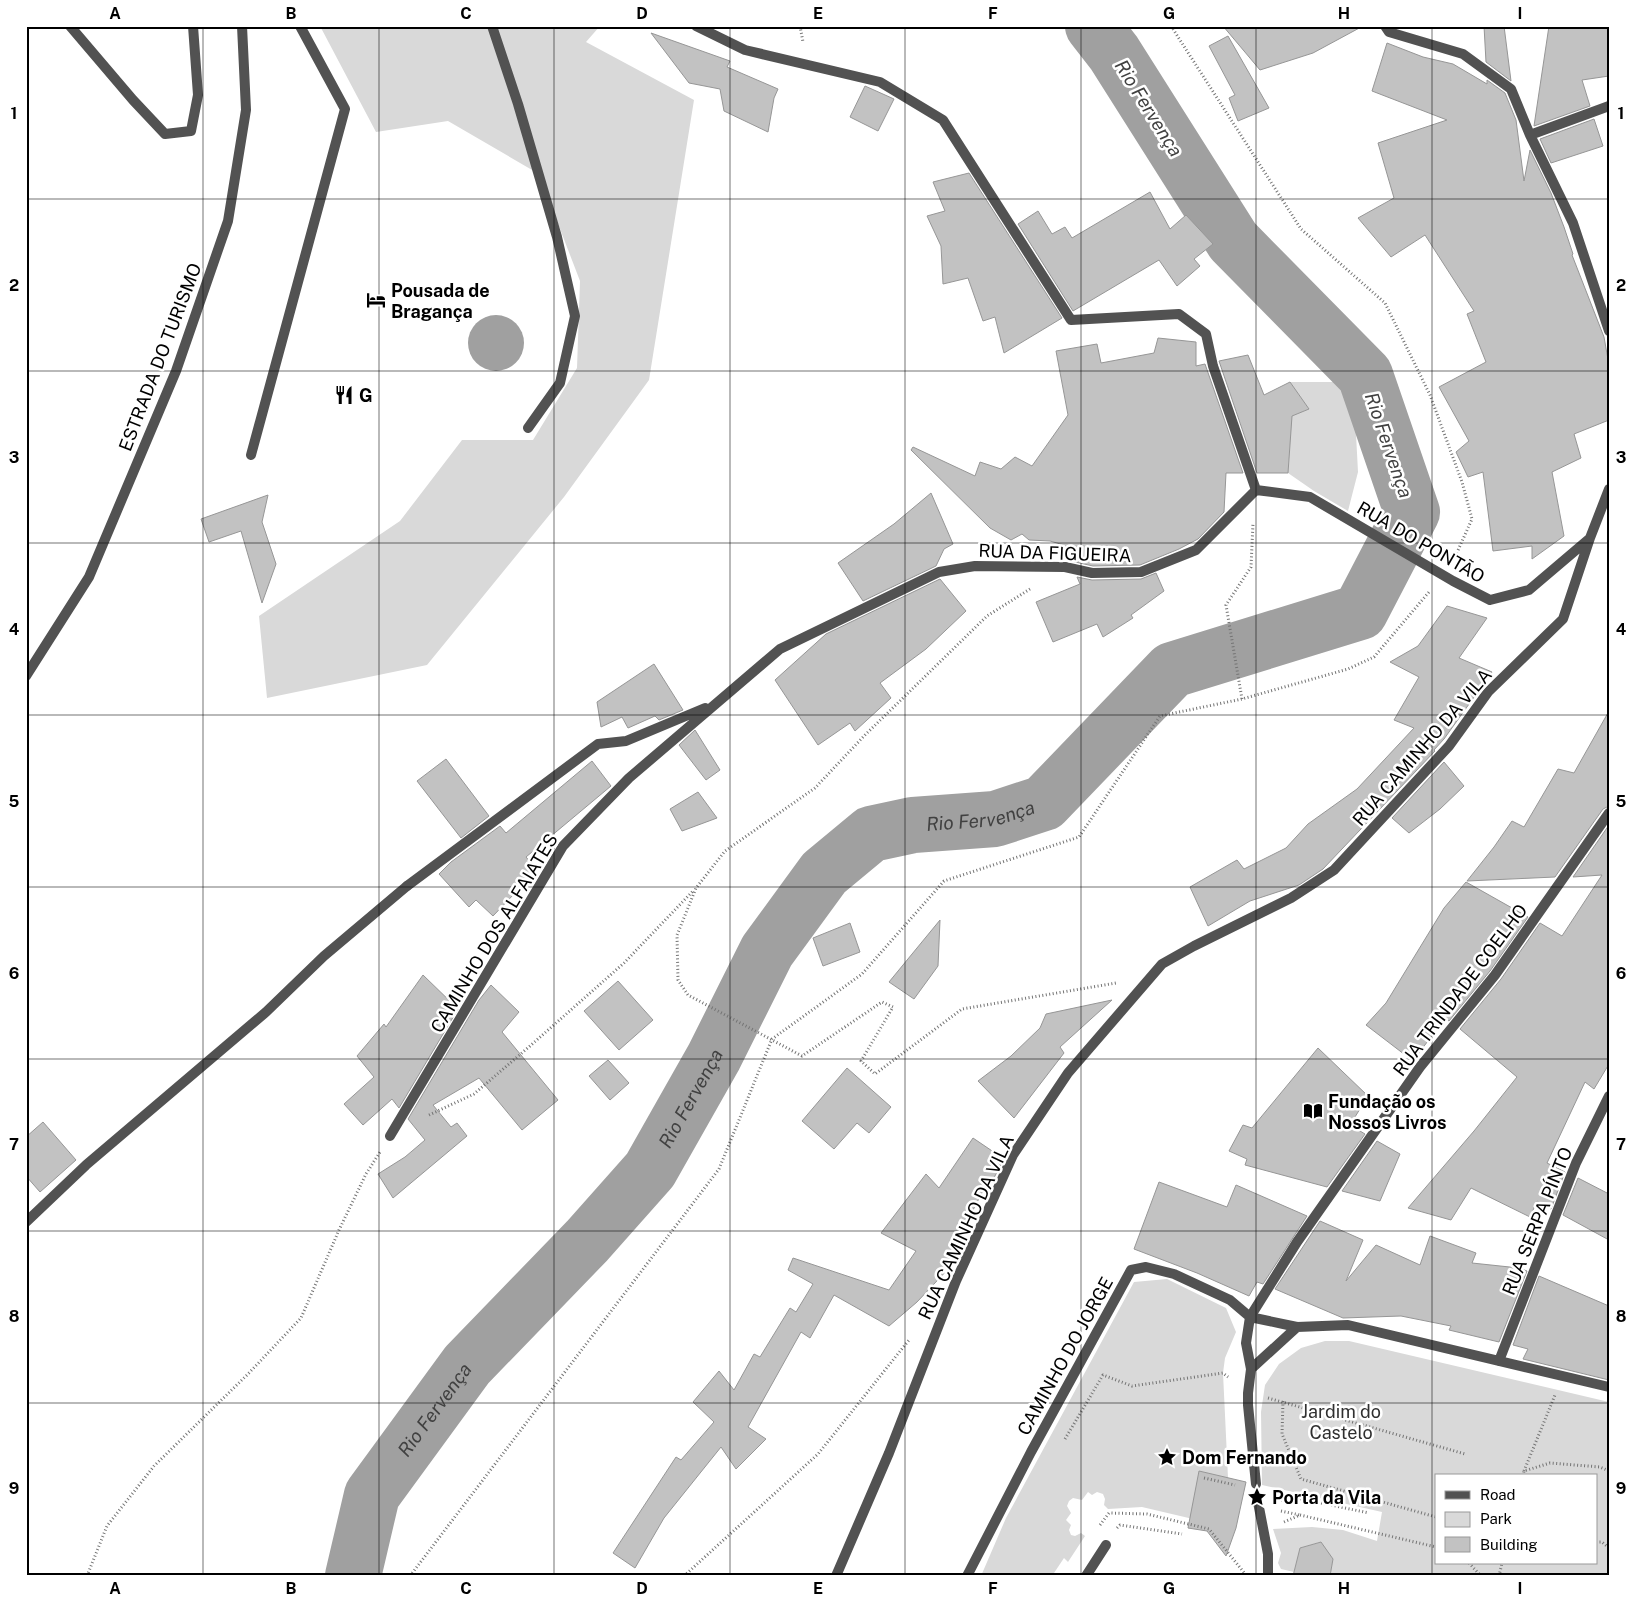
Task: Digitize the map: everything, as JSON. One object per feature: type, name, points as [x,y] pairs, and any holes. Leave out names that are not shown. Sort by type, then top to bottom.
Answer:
[{"type":"street","points":[[70,26],[133,100],[165,134],[191,132],[198,95],[193,26]]},
{"type":"street","name":"ESTRADA DO TURISMO","points":[[26,676],[89,577],[176,371],[228,222],[246,110],[242,26]]},
{"type":"street","points":[[251,455],[345,109],[300,26]]},
{"type":"street","points":[[492,26],[518,104],[557,236],[575,316],[560,383],[528,428]]},
{"type":"street","points":[[696,26],[745,50],[880,82],[943,120],[1071,320],[1179,314],[1206,334],[1213,366],[1256,490]]},
{"type":"street","points":[[1387,29],[1463,54],[1511,89],[1530,135],[1573,223],[1609,331]]},
{"type":"street","points":[[1530,135],[1609,106]]},
{"type":"street","name":"RUA DO PONTÃO","points":[[1256,490],[1310,498],[1490,600],[1529,590],[1590,538]]},
{"type":"street","name":"RUA DA FIGUEIRA","points":[[713,705],[780,649],[939,572],[975,566],[1065,567],[1092,574],[1141,572],[1196,550],[1256,490]]},
{"type":"street","name":"RUA CAMINHO DA VILA","points":[[836,1576],[888,1453],[956,1281],[1013,1155],[1068,1073],[1162,964],[1291,898],[1334,870],[1449,746],[1488,692],[1563,619],[1590,538],[1609,490]]},
{"type":"street","points":[[26,1222],[86,1165],[266,1012],[324,956],[407,886],[598,744],[626,741],[713,705]]},
{"type":"street","name":"CAMINHO DOS ALFAIATES","points":[[390,1136],[563,846],[628,778],[713,705]]},
{"type":"street","name":"RUA TRINDADE COELHO","points":[[1252,1369],[1246,1343],[1250,1317],[1297,1242],[1414,1075],[1496,976],[1609,813]]},
{"type":"street","name":"RUA SERPA PÍNTO","points":[[1499,1361],[1576,1163],[1609,1096]]},
{"type":"street","name":"CAMINHO DO JORGE","points":[[967,1576],[1031,1452],[1131,1270],[1146,1268],[1174,1274],[1230,1300],[1250,1317]]},
{"type":"street","points":[[1250,1317],[1297,1327],[1348,1324],[1609,1387]]},
{"type":"street","points":[[1256,1484],[1248,1392],[1252,1369],[1297,1327]]},
{"type":"street","points":[[1257,1496],[1268,1554],[1268,1576]]},
{"type":"street","points":[[1086,1576],[1106,1545]]},
{"type":"path","points":[[1171,26],[1301,229],[1385,303],[1430,395],[1462,482],[1472,519],[1456,554],[1464,560]]},
{"type":"path","points":[[1242,699],[1226,605],[1251,568],[1256,490]]},
{"type":"path","points":[[410,1576],[718,1169],[770,1038],[862,974],[944,881],[1079,837],[1160,716],[1242,699],[1348,670],[1374,657],[1435,586]]},
{"type":"path","points":[[423,1118],[474,1094],[530,1046],[624,963],[696,888],[725,851],[815,788],[865,735],[987,616],[1034,587]]},
{"type":"path","points":[[696,888],[677,935],[678,980],[688,995],[802,1056],[882,1002],[893,1007],[861,1061],[875,1074],[962,1009],[1150,978]]},
{"type":"path","points":[[87,1576],[108,1526],[154,1466],[248,1374],[301,1318],[339,1230],[366,1174],[390,1136]]},
{"type":"path","points":[[684,1576],[818,1454],[914,1334]]},
{"type":"path","points":[[1064,1442],[1103,1375],[1132,1386],[1222,1372],[1248,1392],[1465,1454]]},
{"type":"path","points":[[1524,1474],[1557,1389]]},
{"type":"path","points":[[1283,1401],[1282,1434],[1301,1479],[1435,1517]]},
{"type":"path","points":[[1524,1474],[1550,1463],[1600,1467],[1609,1471]]},
{"type":"path","points":[[1279,1500],[1297,1502],[1297,1498],[1369,1513]]},
{"type":"path","points":[[1273,1509],[1435,1547]]},
{"type":"path","points":[[1098,1528],[1109,1513],[1147,1514],[1209,1528],[1246,1576]]},
{"type":"path","points":[[1264,1528],[1300,1515]]},
{"type":"path","points":[[1106,1545],[1120,1525],[1182,1534]]},
{"type":"path","points":[[1598,1542],[1602,1542],[1609,1548]]},
{"type":"path","points":[[1470,1564],[1481,1576]]},
{"type":"green space","points":[[320,26],[600,26],[586,42],[694,100],[649,380],[564,497],[427,665],[267,698],[259,616],[400,521],[462,440],[533,440],[577,368],[580,281],[539,174],[448,121],[376,132]]},
{"type":"green space","points":[[1290,382],[1338,382],[1355,415],[1358,472],[1348,511],[1288,473],[1289,417],[1309,409]]},
{"type":"green space","points":[[1167,1279],[1226,1308],[1236,1332],[1225,1358],[1223,1373],[1228,1478],[1199,1471],[1193,1519],[1142,1507],[1108,1509],[1104,1505],[1105,1499],[1103,1494],[1097,1492],[1092,1495],[1088,1492],[1082,1500],[1073,1498],[1069,1501],[1067,1506],[1071,1513],[1066,1520],[1071,1525],[1069,1530],[1071,1535],[1075,1536],[1081,1533],[1085,1536],[1068,1562],[1064,1558],[1052,1576],[981,1576],[1006,1518],[1134,1282]]},
{"type":"green space","name":"Jardim do Castelo","points":[[1325,1341],[1349,1341],[1609,1402],[1609,1576],[1330,1576],[1333,1559],[1320,1542],[1300,1548],[1294,1572],[1281,1569],[1278,1563],[1281,1553],[1273,1529],[1312,1527],[1343,1530],[1377,1541],[1382,1512],[1262,1485],[1261,1412],[1265,1385],[1279,1364],[1301,1348]]},
{"type":"shaded area","points":[[496,315],[507,317],[516,323],[522,332],[524,343],[522,354],[516,363],[507,369],[496,371],[485,369],[476,363],[470,354],[468,343],[470,332],[476,323],[485,317]]},
{"type":"building","points":[[1223,26],[1363,26],[1313,53],[1260,70]]},
{"type":"building","points":[[1484,26],[1504,26],[1511,81],[1486,62]]},
{"type":"building","points":[[1549,26],[1608,26],[1609,76],[1582,80],[1590,106],[1534,126]]},
{"type":"building","points":[[651,33],[730,61],[727,67],[778,89],[774,98],[768,132],[724,111],[720,89],[689,83]]},
{"type":"building","points":[[1228,36],[1269,108],[1238,121],[1229,98],[1235,95],[1209,46]]},
{"type":"building","points":[[1387,43],[1423,57],[1453,64],[1487,84],[1487,80],[1505,93],[1516,120],[1524,181],[1530,150],[1551,193],[1572,255],[1604,337],[1609,365],[1609,420],[1574,434],[1581,458],[1552,472],[1564,536],[1532,559],[1532,546],[1493,551],[1483,472],[1468,477],[1456,452],[1469,441],[1439,387],[1486,362],[1467,314],[1474,311],[1425,235],[1391,257],[1358,218],[1394,198],[1378,143],[1447,120],[1372,91]]},
{"type":"building","points":[[865,86],[894,99],[878,131],[850,117]]},
{"type":"building","points":[[1594,119],[1603,146],[1551,163],[1540,139]]},
{"type":"building","points":[[969,173],[1062,318],[1004,353],[995,317],[983,321],[968,278],[943,284],[941,246],[927,216],[945,211],[933,182]]},
{"type":"building","points":[[1150,192],[1170,229],[1186,215],[1213,244],[1194,259],[1200,266],[1177,286],[1159,260],[1073,311],[1018,224],[1038,211],[1052,234],[1065,227],[1072,238]]},
{"type":"building","points":[[1158,338],[1196,342],[1196,366],[1205,364],[1243,473],[1226,473],[1224,512],[1198,539],[1179,549],[1140,565],[1093,566],[1071,561],[1064,545],[1050,541],[1029,540],[1022,534],[1011,540],[990,528],[911,450],[913,447],[975,476],[980,462],[1001,469],[1015,457],[1032,466],[1068,415],[1056,351],[1097,344],[1101,363],[1154,353]]},
{"type":"building","points":[[1248,355],[1264,395],[1290,382],[1309,409],[1292,416],[1288,473],[1257,473],[1219,361]]},
{"type":"building","points":[[931,493],[953,544],[944,549],[936,566],[863,601],[838,563],[894,524]]},
{"type":"building","points":[[268,495],[262,522],[276,564],[262,603],[241,531],[209,542],[201,519]]},
{"type":"building","points":[[1156,573],[1164,591],[1131,615],[1133,618],[1103,637],[1097,624],[1053,642],[1036,602],[1080,584],[1077,577],[1092,580],[1141,579]]},
{"type":"building","points":[[940,579],[966,611],[926,649],[880,683],[891,698],[855,731],[850,723],[818,745],[775,680],[826,634]]},
{"type":"building","points":[[1447,606],[1487,618],[1459,658],[1492,672],[1444,739],[1435,751],[1323,869],[1299,885],[1250,901],[1208,926],[1190,887],[1237,860],[1244,869],[1286,848],[1308,824],[1357,789],[1414,728],[1394,720],[1419,677],[1390,662],[1418,646]]},
{"type":"building","points":[[654,664],[683,710],[659,720],[655,716],[628,728],[622,717],[601,727],[597,702]]},
{"type":"building","points":[[1609,711],[1609,806],[1603,809],[1555,877],[1467,881],[1512,821],[1524,827],[1558,769],[1574,773]]},
{"type":"building","points":[[695,730],[720,770],[706,780],[679,745]]},
{"type":"building","points":[[446,759],[489,816],[461,838],[417,781]]},
{"type":"building","points":[[592,761],[611,786],[526,857],[537,870],[493,916],[476,900],[469,907],[439,874],[451,862],[500,826],[506,833]]},
{"type":"building","points":[[1444,762],[1464,786],[1440,809],[1409,833],[1392,818]]},
{"type":"building","points":[[698,792],[717,818],[682,831],[670,809]]},
{"type":"building","points":[[1609,825],[1609,1064],[1594,1089],[1585,1082],[1547,1163],[1565,1172],[1551,1209],[1537,1201],[1530,1217],[1471,1188],[1451,1220],[1408,1208],[1517,1077],[1460,1029],[1501,979],[1540,923],[1562,936],[1602,875],[1573,877]]},
{"type":"building","points":[[1466,882],[1528,917],[1490,971],[1449,1021],[1445,1018],[1413,1061],[1366,1025],[1386,1003],[1444,908]]},
{"type":"building","points":[[940,920],[938,966],[914,999],[889,982]]},
{"type":"building","points":[[850,923],[860,952],[823,966],[813,938]]},
{"type":"building","points":[[423,975],[458,1009],[399,1108],[392,1099],[363,1125],[344,1104],[374,1077],[357,1056],[384,1024],[386,1027]]},
{"type":"building","points":[[618,981],[653,1020],[619,1050],[584,1011]]},
{"type":"building","points":[[491,985],[519,1012],[502,1032],[558,1100],[522,1130],[479,1078],[433,1105],[451,1127],[457,1123],[467,1136],[393,1198],[378,1174],[405,1157],[425,1140],[408,1119],[479,1000]]},
{"type":"building","points":[[1112,1000],[1060,1047],[1064,1053],[1014,1118],[978,1081],[1011,1056],[1040,1028],[1046,1014]]},
{"type":"building","name":"Fundação os Nossos Livros","points":[[1318,1048],[1368,1096],[1350,1125],[1365,1134],[1327,1187],[1245,1165],[1247,1159],[1229,1151],[1243,1125],[1252,1128]]},
{"type":"building","points":[[608,1060],[629,1083],[610,1100],[589,1076]]},
{"type":"building","points":[[847,1068],[891,1107],[869,1133],[857,1123],[834,1149],[802,1121]]},
{"type":"building","points":[[43,1122],[76,1160],[40,1192],[26,1176],[26,1137]]},
{"type":"building","points":[[973,1138],[1004,1159],[988,1189],[985,1187],[960,1235],[966,1239],[951,1266],[917,1302],[889,1326],[834,1295],[810,1338],[801,1332],[748,1427],[766,1439],[736,1469],[721,1447],[664,1518],[635,1568],[613,1553],[676,1457],[681,1460],[714,1422],[693,1402],[719,1371],[734,1390],[754,1354],[760,1357],[790,1308],[796,1312],[813,1284],[788,1270],[793,1258],[889,1290],[916,1251],[881,1233],[926,1174],[939,1188]]},
{"type":"building","points":[[1377,1141],[1400,1154],[1380,1201],[1342,1191]]},
{"type":"building","points":[[1578,1178],[1609,1194],[1609,1240],[1563,1215]]},
{"type":"building","points":[[1159,1182],[1227,1207],[1236,1185],[1307,1216],[1263,1284],[1257,1282],[1249,1296],[1197,1273],[1134,1249]]},
{"type":"building","points":[[1320,1221],[1363,1240],[1346,1281],[1376,1245],[1420,1265],[1430,1236],[1476,1253],[1472,1263],[1519,1268],[1527,1271],[1499,1342],[1449,1330],[1451,1326],[1401,1316],[1343,1318],[1275,1289]]},
{"type":"building","points":[[1539,1276],[1609,1306],[1609,1380],[1523,1359],[1528,1349],[1513,1345]]},
{"type":"building","points":[[1199,1471],[1246,1482],[1236,1528],[1226,1556],[1207,1531],[1188,1528]]},
{"type":"building","points":[[1321,1542],[1333,1559],[1330,1576],[1293,1576],[1300,1548]]},
{"type":"waterway","name":"Rio Fervença","points":[[353,1576],[372,1495],[467,1365],[587,1241],[650,1170],[714,1057],[767,951],[824,873],[871,834],[913,825],[995,819],[1044,803],[1172,670],[1360,612],[1412,512],[1365,375],[1233,241],[1114,53],[1093,26]]},
{"type":"place","name":"Pousada de Bragança","points":[[376,300]]},
{"type":"place","name":"G","points":[[344,395]]},
{"type":"place","name":"Fundação os Nossos Livros","points":[[1313,1111]]},
{"type":"place","name":"Dom Fernando","points":[[1167,1457]]},
{"type":"place","name":"Porta da Vila","points":[[1257,1497]]}]
